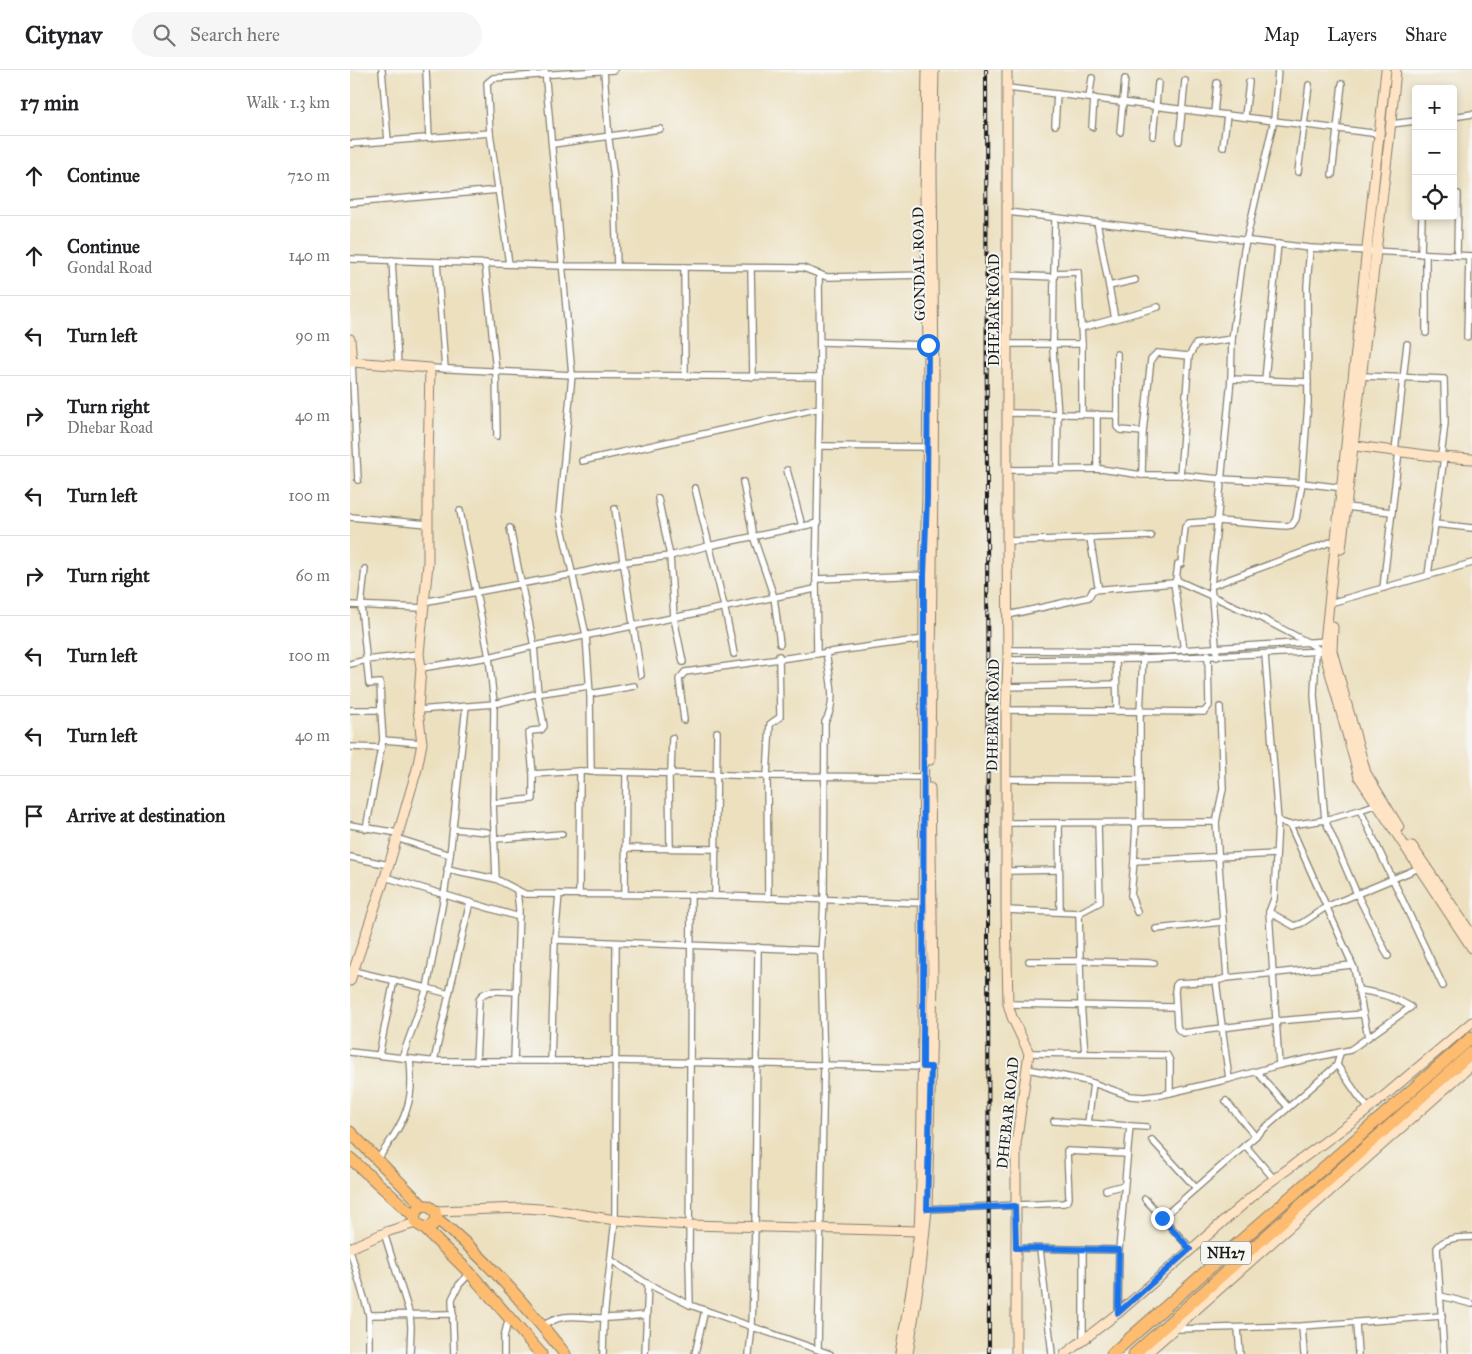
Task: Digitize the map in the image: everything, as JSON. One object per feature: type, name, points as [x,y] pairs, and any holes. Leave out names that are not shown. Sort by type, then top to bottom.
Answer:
[{"type":"highway","name":"NH27","points":[[1112,1354],[1472,1037]]},
{"type":"highway","name":"NH27","points":[[1134,1354],[1348,1163],[1396,1127],[1411,1106],[1472,1052]]},
{"type":"highway","points":[[1411,1106],[1431,1103]]},
{"type":"highway","points":[[350,1132],[424,1206],[432,1208],[436,1215],[480,1256],[565,1354]]},
{"type":"highway","points":[[350,1158],[470,1273],[541,1354]]},
{"type":"highway","points":[[418,1222],[416,1211],[424,1206]]},
{"type":"highway","points":[[418,1222],[432,1226],[436,1215]]},
{"type":"street","points":[[382,70],[388,141]]},
{"type":"street","points":[[426,70],[429,138]]},
{"type":"street","points":[[509,264],[490,134],[487,87],[490,79],[546,72],[614,70]]},
{"type":"street","points":[[908,1354],[922,1235],[927,1067],[923,902],[924,639],[928,575],[926,447],[930,275],[925,197],[927,70]]},
{"type":"street","name":"GONDAL ROAD","points":[[922,1235],[927,1209],[927,1067],[933,980],[928,575],[930,275],[934,70]]},
{"type":"street","name":"DHEBAR ROAD","points":[[1007,70],[1008,660],[1006,710],[1006,910],[1008,1004],[1029,1053],[1017,1134],[1015,1206],[1016,1354]]},
{"type":"street","points":[[1217,657],[1211,586],[1231,379],[1232,339],[1246,240],[1274,120],[1278,70]]},
{"type":"street","points":[[1350,445],[1361,376],[1386,70]]},
{"type":"street","points":[[1332,602],[1336,540],[1345,488],[1371,252],[1391,124],[1396,70]]},
{"type":"street","points":[[604,71],[614,179],[617,266]]},
{"type":"street","points":[[546,72],[572,376],[558,514],[586,635],[590,694],[591,772]]},
{"type":"street","points":[[1092,78],[1092,128]]},
{"type":"street","points":[[1120,132],[1125,79]]},
{"type":"street","points":[[1179,141],[1185,81]]},
{"type":"street","points":[[1245,116],[1249,82]]},
{"type":"street","points":[[1153,136],[1158,83]]},
{"type":"street","points":[[1214,112],[1217,83]]},
{"type":"street","points":[[1332,175],[1342,84]]},
{"type":"street","points":[[1298,172],[1309,85]]},
{"type":"street","points":[[1008,88],[1380,134]]},
{"type":"street","points":[[1055,125],[1057,94]]},
{"type":"street","points":[[1223,147],[1227,114]]},
{"type":"street","points":[[1457,116],[1472,114]]},
{"type":"street","points":[[1391,124],[1412,121]]},
{"type":"street","points":[[553,144],[660,129]]},
{"type":"street","points":[[350,144],[490,134]]},
{"type":"street","points":[[350,203],[498,190]]},
{"type":"street","points":[[1457,255],[1458,194]]},
{"type":"street","points":[[1008,212],[1310,248],[1471,256],[1467,337]]},
{"type":"street","points":[[1054,218],[1054,344],[1058,413],[1057,470]]},
{"type":"street","points":[[1422,220],[1426,333]]},
{"type":"street","points":[[1098,222],[1116,318]]},
{"type":"street","points":[[1265,380],[1278,244]]},
{"type":"street","points":[[1184,650],[1175,582],[1180,564],[1186,524],[1218,521],[1286,526],[1292,525],[1296,519],[1302,483],[1308,382],[1307,286],[1310,248]]},
{"type":"street","points":[[350,259],[564,266],[803,268],[827,277],[930,275]]},
{"type":"street","points":[[392,260],[398,365]]},
{"type":"street","points":[[438,262],[445,368]]},
{"type":"street","points":[[485,263],[496,371],[497,436]]},
{"type":"street","points":[[684,267],[685,376]]},
{"type":"street","points":[[751,268],[753,377]]},
{"type":"street","points":[[1008,275],[1054,275],[1078,272],[1082,344],[1082,414]]},
{"type":"street","points":[[817,654],[815,589],[820,408],[819,274]]},
{"type":"street","points":[[1109,286],[1135,280]]},
{"type":"street","points":[[1081,328],[1158,307]]},
{"type":"street","points":[[350,339],[358,480]]},
{"type":"street","points":[[1180,475],[1189,356],[1196,344],[1232,339]]},
{"type":"street","points":[[820,342],[928,345]]},
{"type":"street","points":[[1007,344],[1082,344]]},
{"type":"street","points":[[1383,588],[1392,512],[1407,344]]},
{"type":"street","points":[[1142,475],[1143,432],[1151,360],[1157,353],[1189,356]]},
{"type":"street","points":[[1116,354],[1117,427],[1120,430],[1143,432]]},
{"type":"street","points":[[351,362],[572,376],[820,378]]},
{"type":"street","points":[[350,981],[385,878],[417,769],[422,743],[418,710],[421,668],[419,654],[428,564],[430,368]]},
{"type":"street","points":[[1361,376],[1444,380],[1445,423],[1443,457],[1428,575]]},
{"type":"street","points":[[1231,379],[1308,382]]},
{"type":"street","points":[[582,461],[820,408]]},
{"type":"street","points":[[1007,413],[1116,415]]},
{"type":"street","points":[[1097,414],[1097,469]]},
{"type":"street","points":[[350,441],[357,443]]},
{"type":"street","points":[[1350,445],[1472,459]]},
{"type":"street","points":[[819,446],[926,447]]},
{"type":"street","points":[[1007,470],[1097,469],[1142,475],[1180,475],[1302,483],[1345,488]]},
{"type":"street","points":[[787,470],[802,526]]},
{"type":"street","points":[[743,482],[753,536],[774,597],[780,644]]},
{"type":"street","points":[[695,488],[708,546],[725,606],[734,654]]},
{"type":"street","points":[[1345,488],[1346,508],[1332,602],[1325,648],[1314,695],[1325,820],[1357,894],[1388,956]]},
{"type":"street","points":[[658,498],[670,556],[674,618],[684,662]]},
{"type":"street","points":[[1346,508],[1392,512]]},
{"type":"street","points":[[614,509],[642,675]]},
{"type":"street","points":[[460,511],[489,657],[494,704],[493,803],[496,879]]},
{"type":"street","points":[[350,517],[428,524]]},
{"type":"street","points":[[350,605],[423,605],[624,562],[670,556],[818,523]]},
{"type":"street","points":[[1435,524],[1472,528]]},
{"type":"street","points":[[493,803],[533,799],[533,774],[529,733],[542,730],[544,726],[538,694],[534,646],[510,528]]},
{"type":"street","points":[[1007,541],[1151,536]]},
{"type":"street","points":[[1090,538],[1098,586]]},
{"type":"street","points":[[1211,586],[1336,540]]},
{"type":"street","points":[[1332,602],[1472,563]]},
{"type":"street","points":[[365,569],[361,606],[366,660],[369,684],[380,683],[384,740],[366,829]]},
{"type":"street","points":[[816,579],[928,575]]},
{"type":"street","points":[[1008,615],[1089,597],[1093,590],[1175,582],[1212,596],[1263,619],[1309,643],[1325,648]]},
{"type":"street","points":[[421,668],[489,657],[725,606],[815,589]]},
{"type":"street","points":[[684,720],[679,679],[685,672],[924,639]]},
{"type":"street","points":[[1008,650],[1184,650],[1309,643],[1325,648]]},
{"type":"street","points":[[1008,660],[1217,657],[1265,655],[1325,648]]},
{"type":"street","points":[[1325,648],[1360,777],[1472,948]]},
{"type":"street","points":[[1325,648],[1368,777],[1398,826],[1472,935]]},
{"type":"street","points":[[1006,710],[1206,711],[1208,706],[1208,649]]},
{"type":"street","points":[[1137,912],[1131,896],[1140,780],[1142,650]]},
{"type":"street","points":[[818,1349],[824,1066],[821,955],[824,900],[824,776],[826,722],[833,702],[826,652]]},
{"type":"street","points":[[350,664],[366,660],[419,654]]},
{"type":"street","points":[[1265,655],[1278,821],[1274,899],[1269,912],[1279,1066]]},
{"type":"street","points":[[768,898],[767,776],[770,724],[780,717],[779,658]]},
{"type":"street","points":[[1116,659],[1117,710]]},
{"type":"street","points":[[1007,687],[1116,684]]},
{"type":"street","points":[[418,710],[494,704],[538,694],[589,686]]},
{"type":"street","points":[[590,694],[634,686]]},
{"type":"street","points":[[402,1058],[427,988],[444,896],[466,706]]},
{"type":"street","points":[[1220,707],[1223,789],[1216,822],[1227,978]]},
{"type":"street","points":[[350,710],[381,710]]},
{"type":"street","points":[[715,896],[717,732]]},
{"type":"street","points":[[670,848],[672,738]]},
{"type":"street","points":[[384,740],[422,743]]},
{"type":"street","points":[[350,748],[382,748]]},
{"type":"street","points":[[533,774],[580,771],[767,776],[924,777]]},
{"type":"street","points":[[579,894],[580,771]]},
{"type":"street","points":[[625,894],[626,772]]},
{"type":"street","points":[[1006,779],[1140,780]]},
{"type":"street","points":[[1278,821],[1290,826],[1325,820],[1377,804]]},
{"type":"street","points":[[1360,810],[1443,986]]},
{"type":"street","points":[[1006,823],[1216,822]]},
{"type":"street","points":[[1059,823],[1058,870],[1060,912]]},
{"type":"street","points":[[1006,910],[1079,913],[1100,902],[1098,823]]},
{"type":"street","points":[[350,825],[397,836],[450,855]]},
{"type":"street","points":[[1290,826],[1352,964],[1368,1037]]},
{"type":"street","points":[[453,829],[487,832]]},
{"type":"street","points":[[494,838],[562,834]]},
{"type":"street","points":[[625,848],[717,849]]},
{"type":"street","points":[[1134,861],[1276,854]]},
{"type":"street","points":[[350,857],[389,864]]},
{"type":"street","points":[[1269,912],[1294,926],[1302,923],[1326,907],[1419,868]]},
{"type":"street","points":[[447,869],[496,879],[525,894],[691,895],[923,902]]},
{"type":"street","points":[[1006,871],[1058,870]]},
{"type":"street","points":[[385,878],[519,917]]},
{"type":"street","points":[[514,1061],[519,917],[517,890]]},
{"type":"street","points":[[551,1061],[555,940],[559,894]]},
{"type":"street","points":[[690,1305],[691,895]]},
{"type":"street","points":[[434,1062],[470,902]]},
{"type":"street","points":[[1079,913],[1081,1004],[1085,1054]]},
{"type":"street","points":[[1156,929],[1222,922]]},
{"type":"street","points":[[555,940],[811,949],[818,950],[821,955]]},
{"type":"street","points":[[602,1354],[615,1220],[616,942]]},
{"type":"street","points":[[749,1354],[752,1326],[755,1228],[758,947]]},
{"type":"street","points":[[1029,962],[1154,963]]},
{"type":"street","points":[[1352,964],[1227,978],[1216,981],[1178,983],[1176,985],[1175,1007],[1177,1025],[1178,1029],[1183,1033],[1276,1020],[1363,1014]]},
{"type":"street","points":[[353,971],[449,994]]},
{"type":"street","points":[[379,1055],[394,980]]},
{"type":"street","points":[[1216,981],[1229,1079]]},
{"type":"street","points":[[1028,1069],[1093,1083],[1136,1097],[1170,1093],[1340,1053],[1350,1050],[1411,1007],[1384,994],[1358,990]]},
{"type":"street","points":[[476,1062],[479,1000],[481,994],[486,992],[517,992]]},
{"type":"street","points":[[1008,1004],[1175,1007]]},
{"type":"street","points":[[1065,1354],[1118,1313],[1190,1249],[1274,1179],[1369,1109],[1472,1022]]},
{"type":"street","points":[[350,1052],[434,1062],[617,1061],[927,1067]]},
{"type":"street","points":[[1029,1053],[1166,1054],[1170,1061],[1170,1093]]},
{"type":"street","points":[[1162,1218],[1337,1065],[1340,1053]]},
{"type":"street","points":[[378,1160],[404,1118],[411,1087],[410,1059]]},
{"type":"street","points":[[1337,1065],[1359,1097],[1380,1118]]},
{"type":"street","points":[[1146,1354],[1396,1127],[1431,1103],[1472,1066]]},
{"type":"street","points":[[1257,1072],[1288,1107]]},
{"type":"street","points":[[1088,1123],[1093,1083]]},
{"type":"street","points":[[1226,1101],[1255,1136]]},
{"type":"street","points":[[1054,1121],[1146,1127]]},
{"type":"street","points":[[1118,1313],[1119,1250],[1130,1126]]},
{"type":"street","points":[[1152,1140],[1196,1188]]},
{"type":"street","points":[[1244,1145],[1274,1179]]},
{"type":"street","points":[[927,1209],[1064,1203],[1068,1200],[1067,1151],[1081,1150],[1127,1154]]},
{"type":"street","points":[[1106,1190],[1124,1185]]},
{"type":"street","points":[[1145,1199],[1190,1249]]},
{"type":"street","points":[[436,1215],[541,1208],[615,1220],[922,1235]]},
{"type":"street","points":[[369,1354],[369,1315],[350,1249],[384,1233],[418,1222]]},
{"type":"street","points":[[384,1233],[410,1315],[412,1327],[410,1354]]},
{"type":"street","points":[[900,1354],[922,1235]]},
{"type":"street","points":[[1444,1354],[1437,1248],[1448,1240],[1472,1237]]},
{"type":"street","points":[[1016,1248],[1119,1250]]},
{"type":"street","points":[[1040,1249],[1052,1354]]},
{"type":"street","points":[[1083,1249],[1083,1340]]},
{"type":"street","points":[[611,1260],[648,1284],[690,1305],[830,1354]]},
{"type":"street","points":[[454,1354],[452,1299],[454,1292],[470,1273]]},
{"type":"street","points":[[645,1354],[648,1284]]},
{"type":"street","points":[[1441,1296],[1472,1304]]},
{"type":"street","points":[[695,1354],[705,1310]]},
{"type":"street","points":[[369,1315],[453,1314]]},
{"type":"street","points":[[542,1326],[557,1318],[566,1316],[604,1318],[647,1315]]},
{"type":"street","points":[[1175,1329],[1302,1326],[1442,1316]]},
{"type":"street","points":[[504,1354],[504,1337],[509,1317]]},
{"type":"street","points":[[1356,1323],[1358,1354]]},
{"type":"street","points":[[1302,1326],[1304,1354]]},
{"type":"street","points":[[1238,1328],[1240,1354]]},
{"type":"railway","points":[[986,70],[989,1354]]},
{"type":"route","points":[[928,345],[927,498],[924,576],[923,902],[923,1067],[931,1067],[927,1209],[1015,1206],[1016,1248],[1119,1250],[1118,1313],[1190,1249],[1162,1218]]}]
